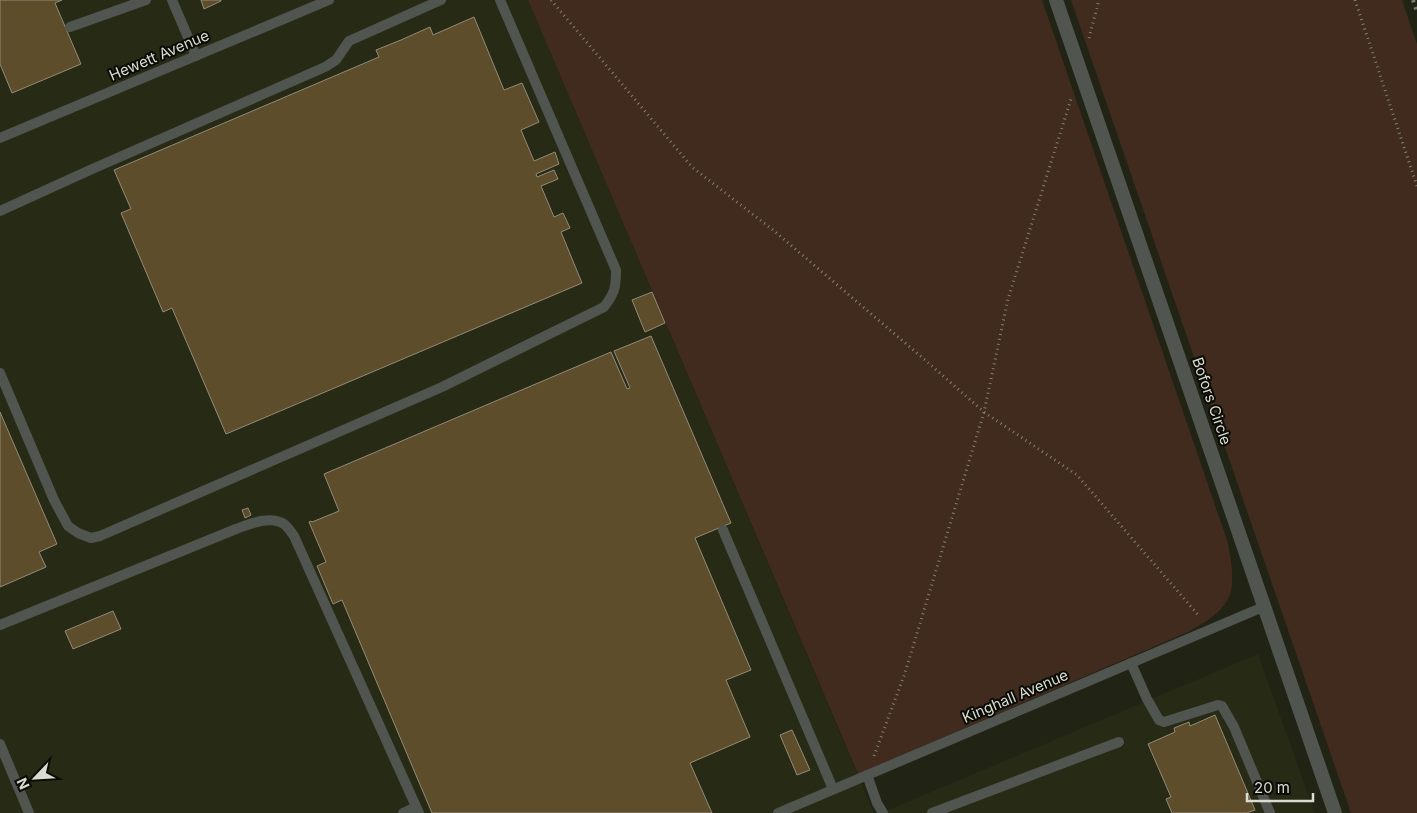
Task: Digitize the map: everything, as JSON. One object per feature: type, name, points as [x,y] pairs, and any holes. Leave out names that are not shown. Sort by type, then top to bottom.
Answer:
[{"type":"street","name":"Bofors Circle","points":[[1056,0],[1335,813]]},
{"type":"lane","points":[[70,26],[146,0]]},
{"type":"lane","points":[[172,0],[196,56]]},
{"type":"lane","name":"Hewett Avenue","points":[[0,138],[329,0]]},
{"type":"lane","points":[[0,211],[325,68],[336,60],[349,41],[441,0]]},
{"type":"lane","points":[[0,373],[54,500],[68,526],[78,533],[91,538],[100,536],[442,387],[604,307],[616,288],[616,270],[500,0]]},
{"type":"lane","points":[[0,625],[236,529],[270,520],[276,520],[285,524],[294,536],[417,810],[403,813]]},
{"type":"lane","points":[[723,530],[833,789]]},
{"type":"lane","name":"Kinghall Avenue","points":[[778,813],[1263,607]]},
{"type":"lane","points":[[1131,663],[1147,699],[1159,720],[1164,722],[1218,705],[1222,706],[1234,727],[1270,813]]},
{"type":"lane","points":[[932,813],[1119,742]]},
{"type":"lane","points":[[0,744],[30,813]]},
{"type":"lane","points":[[866,775],[877,804],[883,813]]},
{"type":"path","points":[[551,0],[692,167],[773,230],[984,412],[1077,475],[1210,629]]},
{"type":"path","points":[[866,775],[905,673],[984,412],[1008,299],[1080,70],[1099,0]]},
{"type":"path","points":[[1355,0],[1417,186]]},
{"type":"shaded area","points":[[0,0],[528,0],[874,813],[0,813]]},
{"type":"shaded area","points":[[528,0],[1042,0],[1228,543],[1232,587],[1224,606],[1204,623],[1188,632],[858,774]]},
{"type":"shaded area","points":[[1071,0],[1402,0],[1417,44],[1417,813],[1351,813]]},
{"type":"shaded area","points":[[1258,654],[1315,813],[881,813]]},
{"type":"building","points":[[0,0],[62,0],[55,3],[81,64],[12,93],[0,64]]},
{"type":"building","points":[[201,0],[221,0],[221,1],[204,9]]},
{"type":"building","points":[[474,17],[504,90],[522,83],[539,122],[521,130],[534,161],[555,152],[559,164],[536,174],[537,177],[554,170],[558,179],[541,186],[554,217],[563,213],[570,228],[561,232],[582,283],[226,434],[172,308],[163,312],[121,213],[131,209],[114,170],[379,57],[376,50],[430,27],[433,35]]},
{"type":"building","points":[[652,292],[665,323],[645,332],[632,300]]},
{"type":"building","points":[[651,336],[731,523],[695,538],[751,670],[726,680],[750,737],[690,763],[712,813],[432,813],[342,600],[333,604],[317,566],[326,562],[309,522],[339,511],[324,474],[611,352],[627,389],[630,388],[614,351]]},
{"type":"building","points":[[0,412],[57,544],[39,552],[46,567],[0,587]]},
{"type":"building","points":[[248,508],[251,515],[245,518],[242,510]]},
{"type":"building","points":[[113,611],[121,629],[73,649],[65,631]]},
{"type":"building","points":[[1215,715],[1255,810],[1247,813],[1172,813],[1166,799],[1171,797],[1148,744],[1175,732],[1174,728],[1189,722],[1190,726]]},
{"type":"building","points":[[792,730],[810,770],[797,775],[780,735]]},
{"type":"railway","points":[[1413,0],[1417,12]]}]
